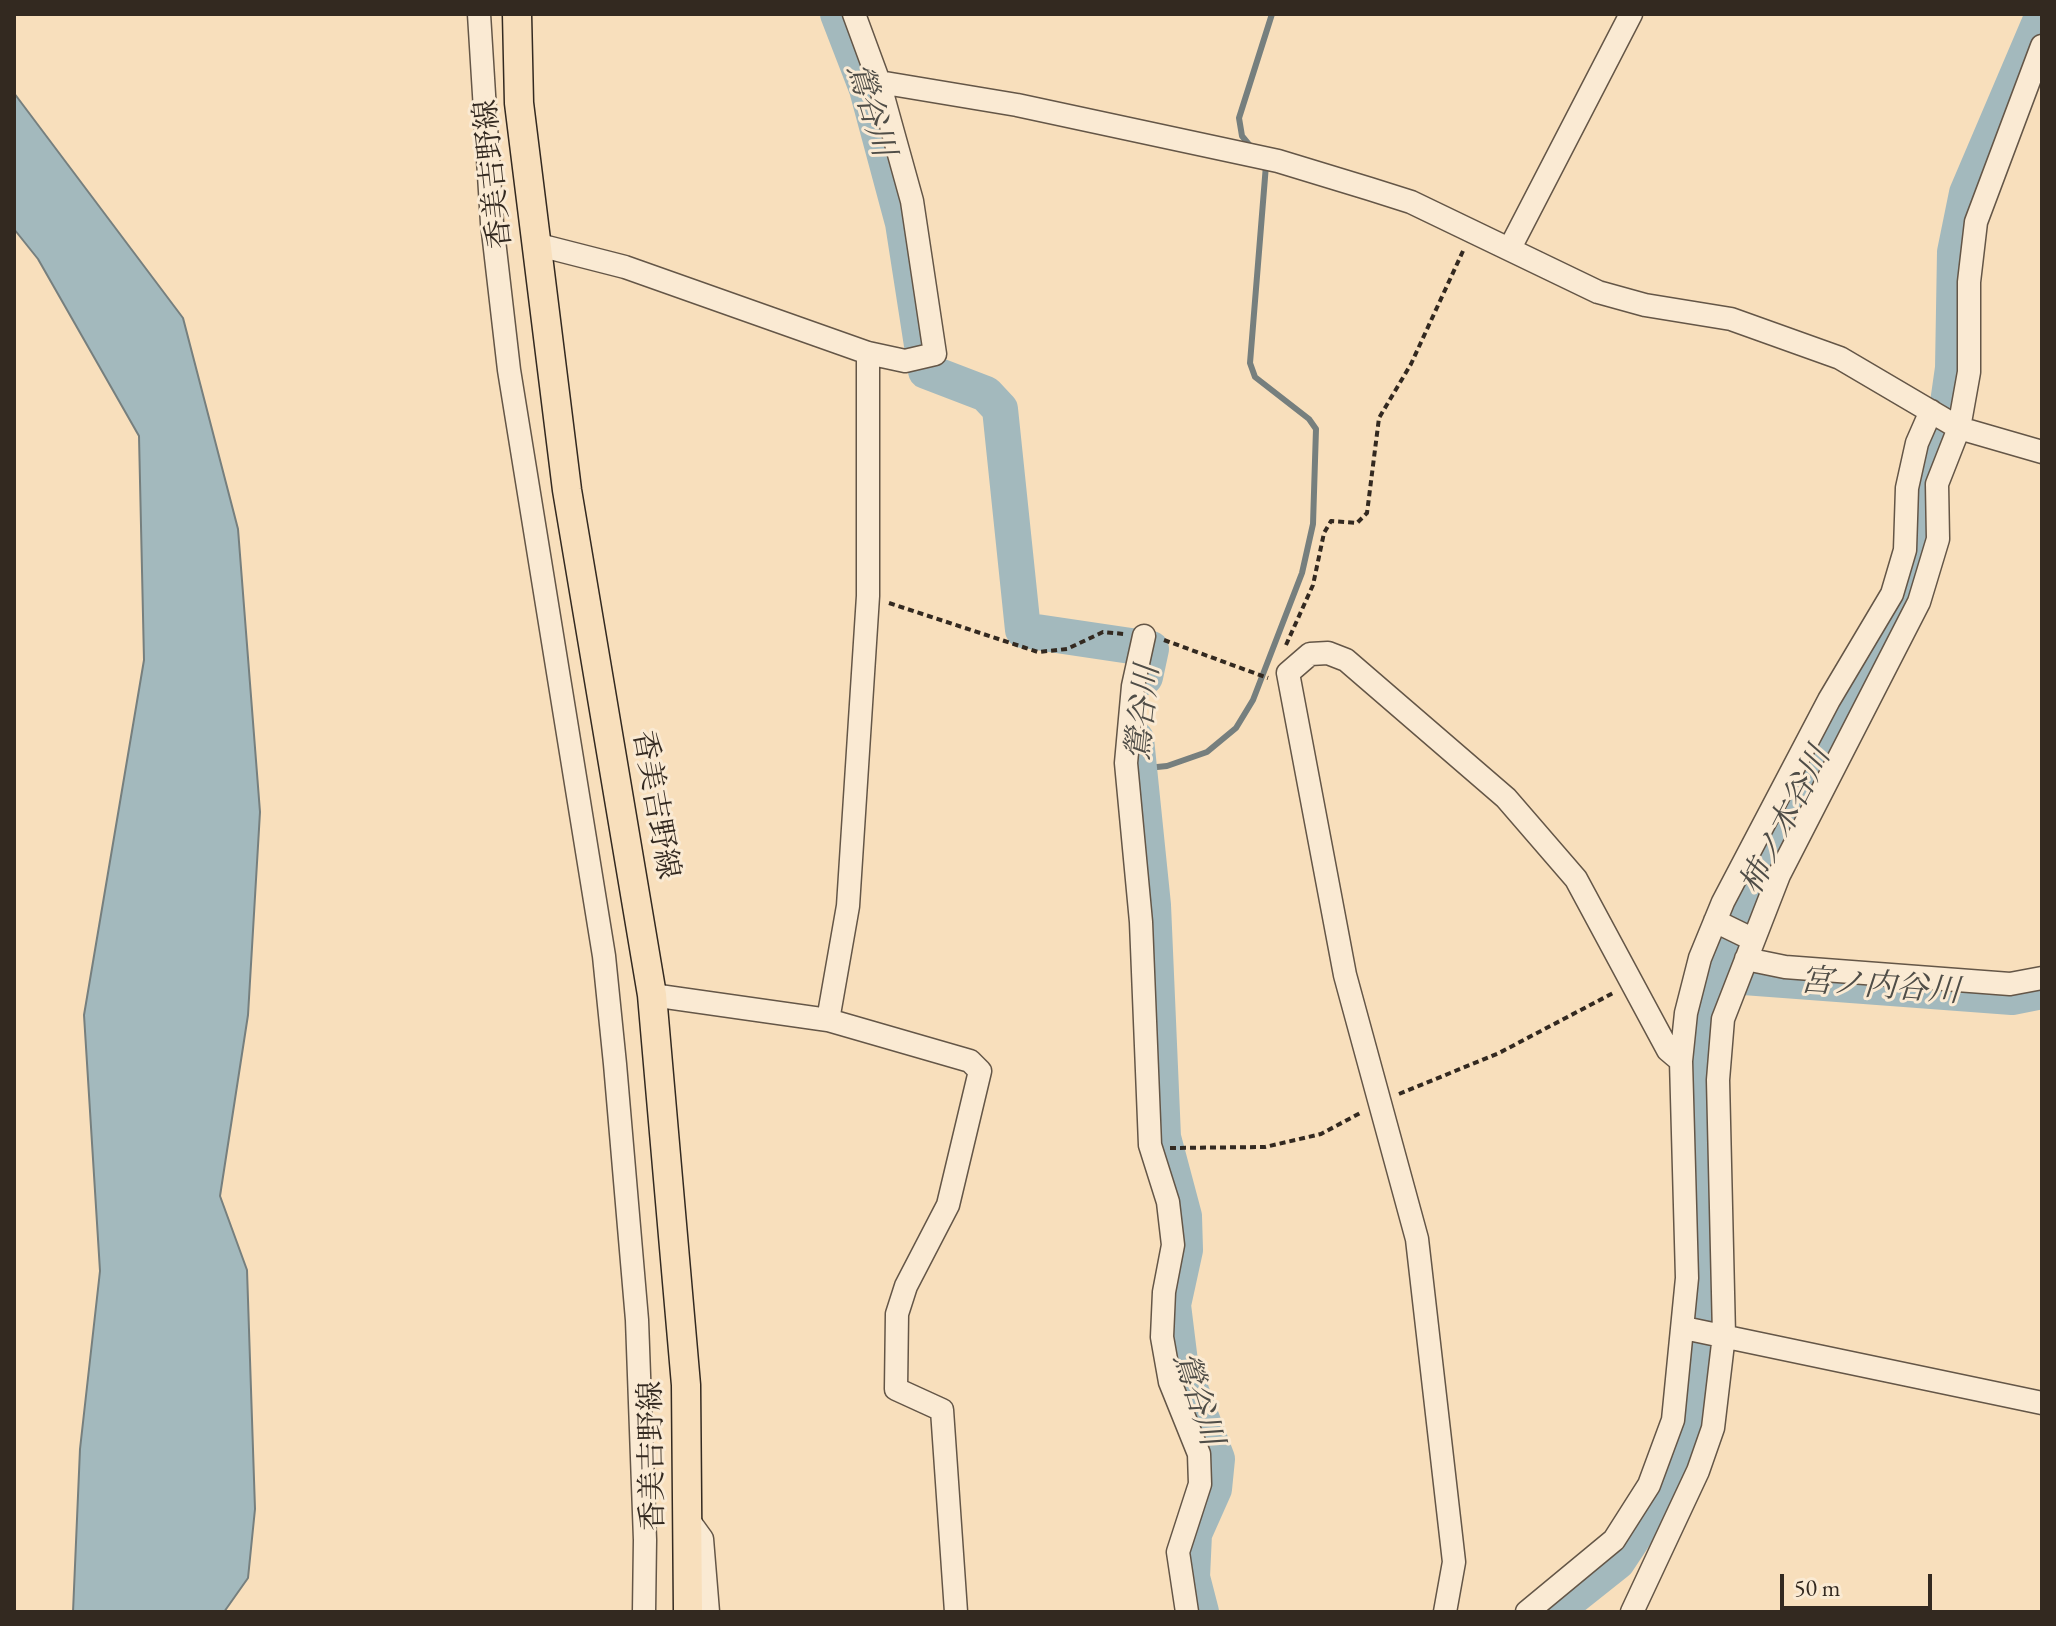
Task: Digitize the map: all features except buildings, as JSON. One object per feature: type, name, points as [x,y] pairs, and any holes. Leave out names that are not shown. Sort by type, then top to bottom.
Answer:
[{"type":"main road","name":"香美吉野線","points":[[517,14],[519,103],[567,490],[652,995],[686,1385],[688,1612]]},
{"type":"street","points":[[479,14],[492,223],[509,370],[604,956],[637,1320],[645,1540],[644,1612]]},
{"type":"street","points":[[535,244],[625,267],[868,353],[905,361],[935,354],[912,201],[879,82],[854,14]]},
{"type":"street","points":[[1510,248],[1631,14]]},
{"type":"street","points":[[1527,1612],[1614,1540],[1649,1485],[1673,1420],[1687,1328],[1681,1061],[1686,1013],[1719,923],[1829,700],[1892,594],[1905,550],[1907,488],[1917,443],[1944,419],[1969,372],[1969,282],[1976,222],[2042,46]]},
{"type":"street","points":[[879,82],[1017,105],[1278,161],[1411,202],[1598,292],[1645,305],[1731,319],[1840,358],[1944,419],[2042,452]]},
{"type":"street","points":[[828,1020],[848,906],[868,596],[868,353]]},
{"type":"street","points":[[1632,1612],[1698,1471],[1713,1428],[1720,1334],[1718,1080],[1723,1019],[1744,958],[1779,875],[1919,602],[1938,539],[1937,484],[1944,419]]},
{"type":"street","points":[[1142,645],[1131,699],[1126,763],[1141,922],[1150,1145],[1168,1202],[1173,1245],[1164,1292],[1162,1337],[1170,1382],[1199,1454],[1200,1484],[1178,1552],[1187,1612]]},
{"type":"street","points":[[1445,1612],[1454,1562],[1432,1394],[1426,1299],[1417,1239],[1382,1101],[1345,975],[1288,673],[1310,654],[1328,653],[1346,660],[1506,798],[1576,879],[1668,1050],[1681,1061]]},
{"type":"street","points":[[1719,923],[1744,958],[1785,967],[2010,984],[2042,978]]},
{"type":"street","points":[[652,995],[828,1020],[970,1061],[980,1071],[948,1205],[906,1286],[897,1314],[896,1389],[942,1410],[956,1612]]},
{"type":"street","points":[[1687,1328],[2042,1403]]},
{"type":"street","points":[[689,1521],[702,1539],[708,1612]]},
{"type":"path","points":[[1288,673],[1284,655],[1313,585],[1324,533],[1331,521],[1357,523],[1367,513],[1379,418],[1411,364],[1472,231]]},
{"type":"path","points":[[868,596],[1038,652],[1067,649],[1094,635],[1142,645],[1160,638],[1264,677]]},
{"type":"path","points":[[1170,1148],[1265,1147],[1321,1134],[1382,1101],[1499,1053],[1631,983]]},
{"type":"water","points":[[14,93],[183,318],[238,529],[260,812],[248,1015],[220,1196],[247,1270],[255,1509],[248,1578],[224,1612],[73,1612],[80,1449],[100,1271],[84,1015],[144,660],[139,436],[38,259],[14,229]]},
{"type":"waterway","name":"鶯谷川","points":[[838,14],[867,89],[903,223],[926,371],[986,394],[1000,409],[1023,630],[1151,649],[1145,677]]},
{"type":"waterway","points":[[1251,147],[1242,136],[1239,118],[1272,14]]},
{"type":"waterway","name":"柿ノ木谷川","points":[[1554,1612],[1617,1562],[1662,1494],[1691,1414],[1703,1293],[1696,1145],[1698,1037],[1743,906],[1824,744],[1909,599],[1922,552],[1921,486],[1948,403],[1953,368],[1955,252],[1967,193],[2042,17]]},
{"type":"waterway","points":[[1137,769],[1167,766],[1207,752],[1236,728],[1253,700],[1302,573],[1313,524],[1316,429],[1309,419],[1255,377],[1250,363],[1266,165]]},
{"type":"waterway","name":"鶯谷川","points":[[1136,739],[1153,905],[1163,1137],[1184,1216],[1185,1250],[1173,1305],[1180,1362],[1217,1459],[1214,1489],[1194,1534],[1192,1577],[1201,1612]]},
{"type":"waterway","name":"宮ノ内谷川","points":[[1717,975],[2012,997],[2042,991]]}]
